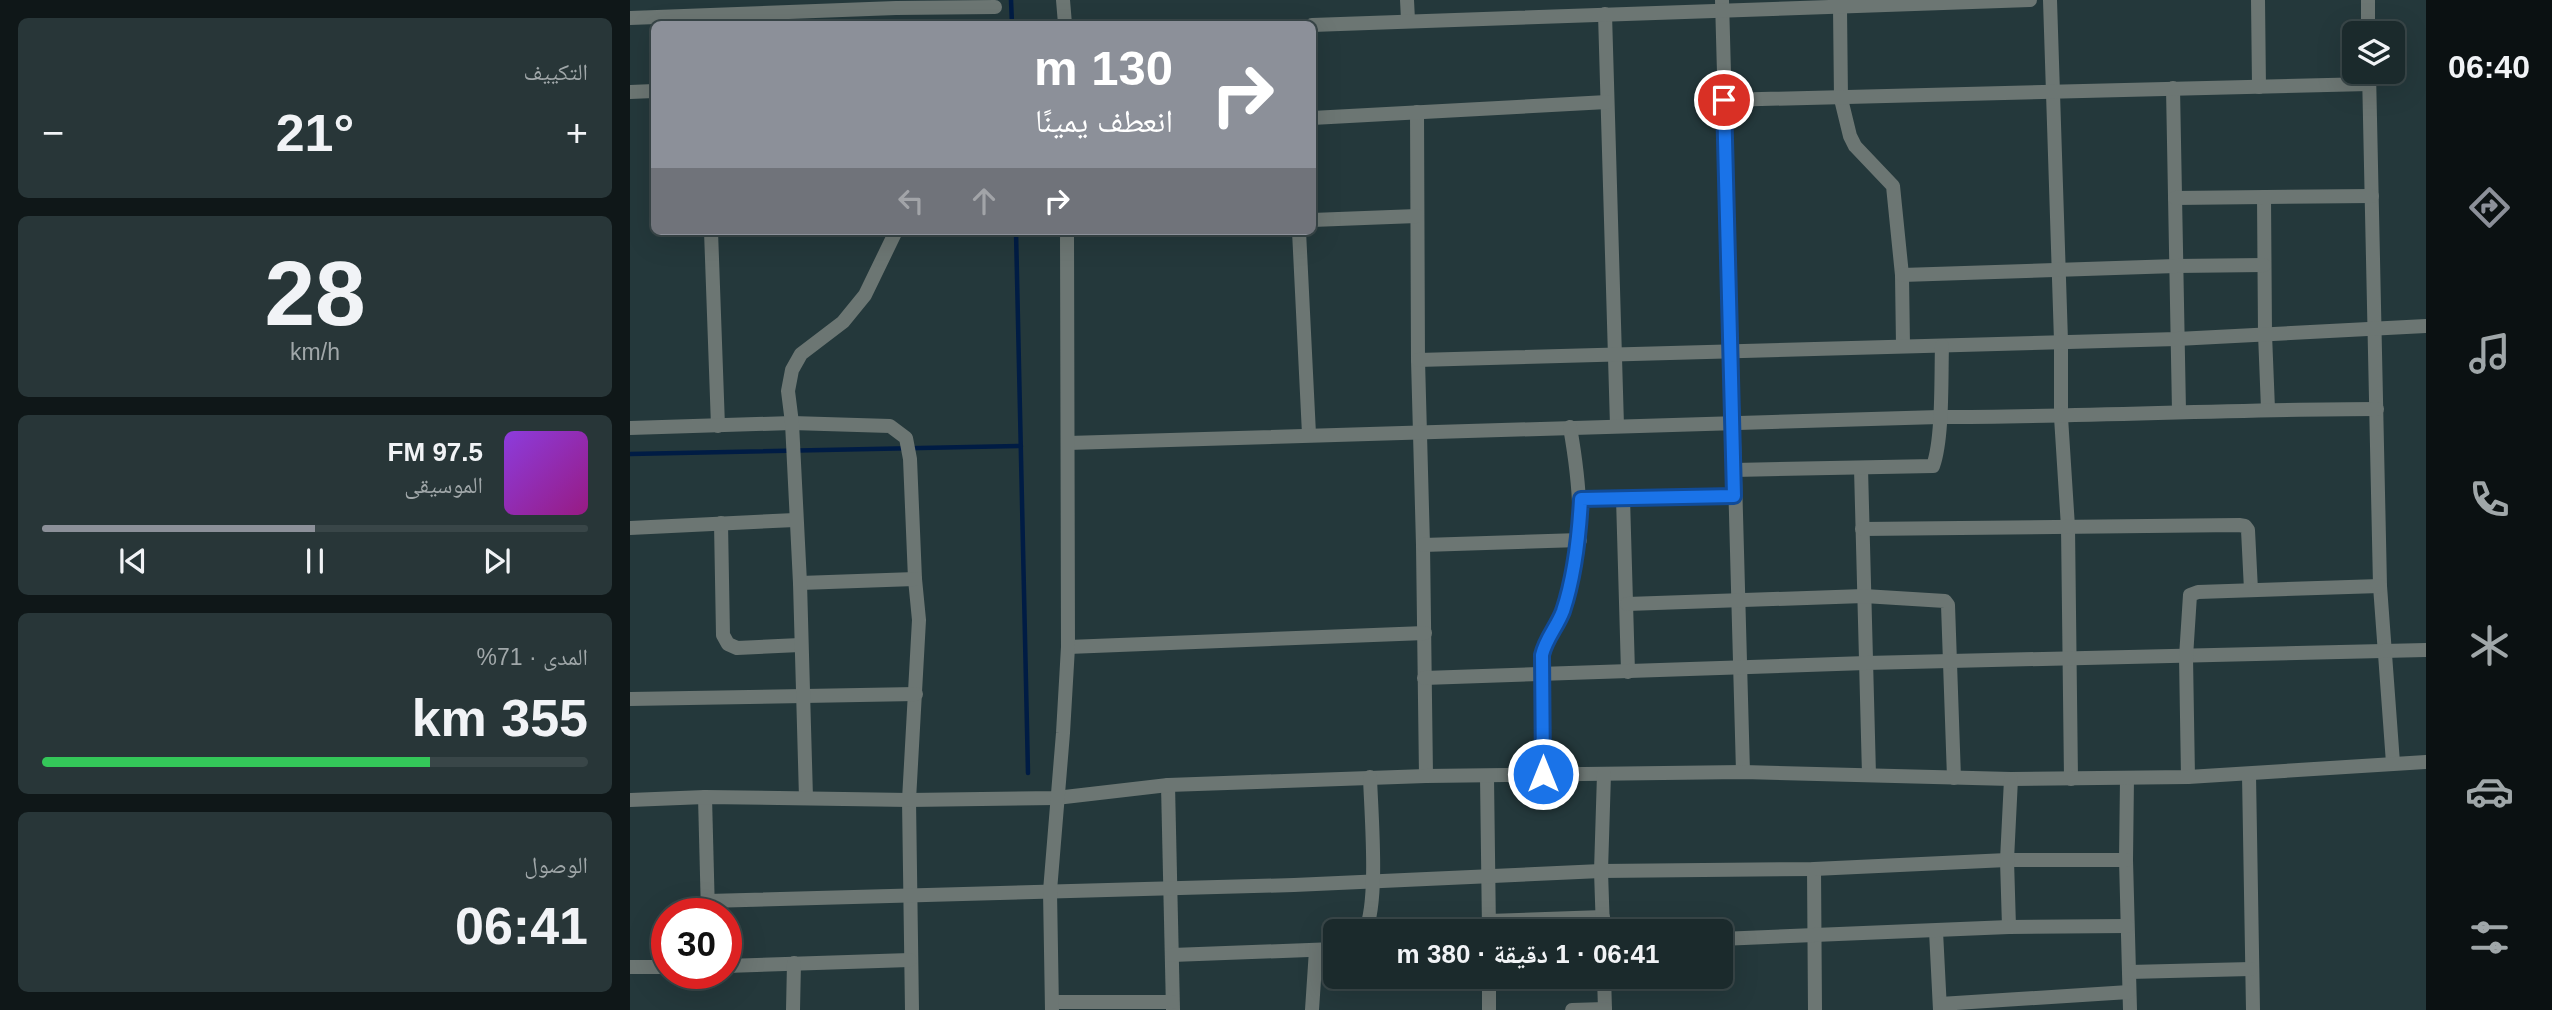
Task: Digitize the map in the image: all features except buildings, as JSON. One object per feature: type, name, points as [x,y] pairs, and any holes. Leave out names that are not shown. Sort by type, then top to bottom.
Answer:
[{"type":"street","points":[[1063,0],[1065,21]]},
{"type":"street","points":[[1407,0],[1408,20]]},
{"type":"street","points":[[1316,25],[1605,15],[1722,5],[1840,8],[1931,2],[2030,0]]},
{"type":"street","points":[[2050,0],[2061,416],[2068,527],[2071,779]]},
{"type":"street","points":[[2258,0],[2259,87]]},
{"type":"street","points":[[2368,0],[2368,21]]},
{"type":"street","points":[[630,18],[701,20],[739,7],[895,4],[995,7]]},
{"type":"street","points":[[1722,5],[1742,772]]},
{"type":"street","points":[[1840,8],[1841,99],[1850,136],[1855,146],[1893,186],[1902,275],[1903,345]]},
{"type":"street","points":[[1605,15],[1618,426]]},
{"type":"street","points":[[1724,100],[2259,87],[2342,80]]},
{"type":"street","points":[[2369,84],[2380,586],[2392,763]]},
{"type":"street","points":[[2173,88],[2179,411]]},
{"type":"street","points":[[630,92],[651,91]]},
{"type":"street","points":[[1316,118],[1608,102]]},
{"type":"street","points":[[1417,112],[1418,360],[1426,776]]},
{"type":"street","points":[[2175,198],[2372,196]]},
{"type":"street","points":[[2264,197],[2268,409]]},
{"type":"street","points":[[1316,220],[1417,216]]},
{"type":"street","points":[[711,235],[718,426]]},
{"type":"street","points":[[806,798],[800,583],[788,391],[792,370],[800,354],[843,322],[865,295],[894,235]]},
{"type":"street","points":[[1068,235],[1068,647],[1050,891],[1052,1006],[1172,1006],[1168,785]]},
{"type":"street","points":[[1299,235],[1309,434]]},
{"type":"street","points":[[1902,275],[2264,265]]},
{"type":"street","points":[[1418,360],[2178,339],[2426,326]]},
{"type":"street","points":[[1734,470],[1933,466],[1936,459],[1942,346]]},
{"type":"street","points":[[1068,443],[1733,422],[2268,409],[2377,409]]},
{"type":"street","points":[[630,428],[792,423],[890,426],[906,438],[910,459],[915,579],[919,611],[909,800],[912,1010]]},
{"type":"street","points":[[1543,774],[1542,674],[1545,641],[1562,613],[1580,540],[1581,499],[1570,427]]},
{"type":"street","points":[[1861,468],[1868,775]]},
{"type":"street","points":[[1581,499],[1734,496]]},
{"type":"street","points":[[1623,498],[1628,671]]},
{"type":"street","points":[[630,528],[795,520]]},
{"type":"street","points":[[722,523],[723,635],[728,644],[737,648],[800,645]]},
{"type":"street","points":[[1862,529],[2245,526],[2248,530],[2251,590]]},
{"type":"street","points":[[1423,545],[1580,540]]},
{"type":"street","points":[[800,583],[915,579]]},
{"type":"street","points":[[2188,777],[2186,657],[2190,595],[2198,592],[2380,586]]},
{"type":"street","points":[[1627,604],[1864,596],[1945,601],[1948,605],[1951,662],[1954,778]]},
{"type":"street","points":[[1068,647],[1424,633]]},
{"type":"street","points":[[1424,678],[1866,663],[2426,650]]},
{"type":"street","points":[[630,699],[916,694]]},
{"type":"street","points":[[630,800],[705,797],[909,800],[1056,798],[1168,785],[1543,774],[1742,772],[2011,779],[2188,777],[2426,762]]},
{"type":"street","points":[[1603,919],[1601,871],[1604,774]]},
{"type":"street","points":[[2249,775],[2253,1010]]},
{"type":"street","points":[[1369,919],[1373,881],[1370,777]]},
{"type":"street","points":[[1487,777],[1489,919]]},
{"type":"street","points":[[2127,778],[2130,1010]]},
{"type":"street","points":[[2009,928],[2007,860],[2011,779]]},
{"type":"street","points":[[705,797],[708,898]]},
{"type":"street","points":[[742,905],[909,896],[1601,871],[1814,869],[2007,860],[2126,860]]},
{"type":"street","points":[[1814,869],[1815,1010]]},
{"type":"street","points":[[1733,938],[2127,926]]},
{"type":"street","points":[[1936,931],[1940,1007],[2129,992]]},
{"type":"street","points":[[1312,1010],[1316,950]]},
{"type":"street","points":[[1172,955],[1323,950]]},
{"type":"street","points":[[742,966],[910,960]]},
{"type":"street","points":[[793,1010],[794,964]]},
{"type":"street","points":[[630,967],[651,967]]},
{"type":"street","points":[[2129,972],[2251,969]]},
{"type":"street","points":[[1489,989],[1489,1010]]},
{"type":"street","points":[[1572,1010],[1605,1009],[1604,989]]},
{"type":"waterway","points":[[1011,0],[1012,21]]},
{"type":"waterway","points":[[1016,235],[1028,773]]},
{"type":"waterway","points":[[630,454],[1021,446]]},
{"type":"route","points":[[1543,774],[1542,655],[1545,641],[1562,613],[1580,540],[1581,499],[1734,496],[1724,100]]}]
